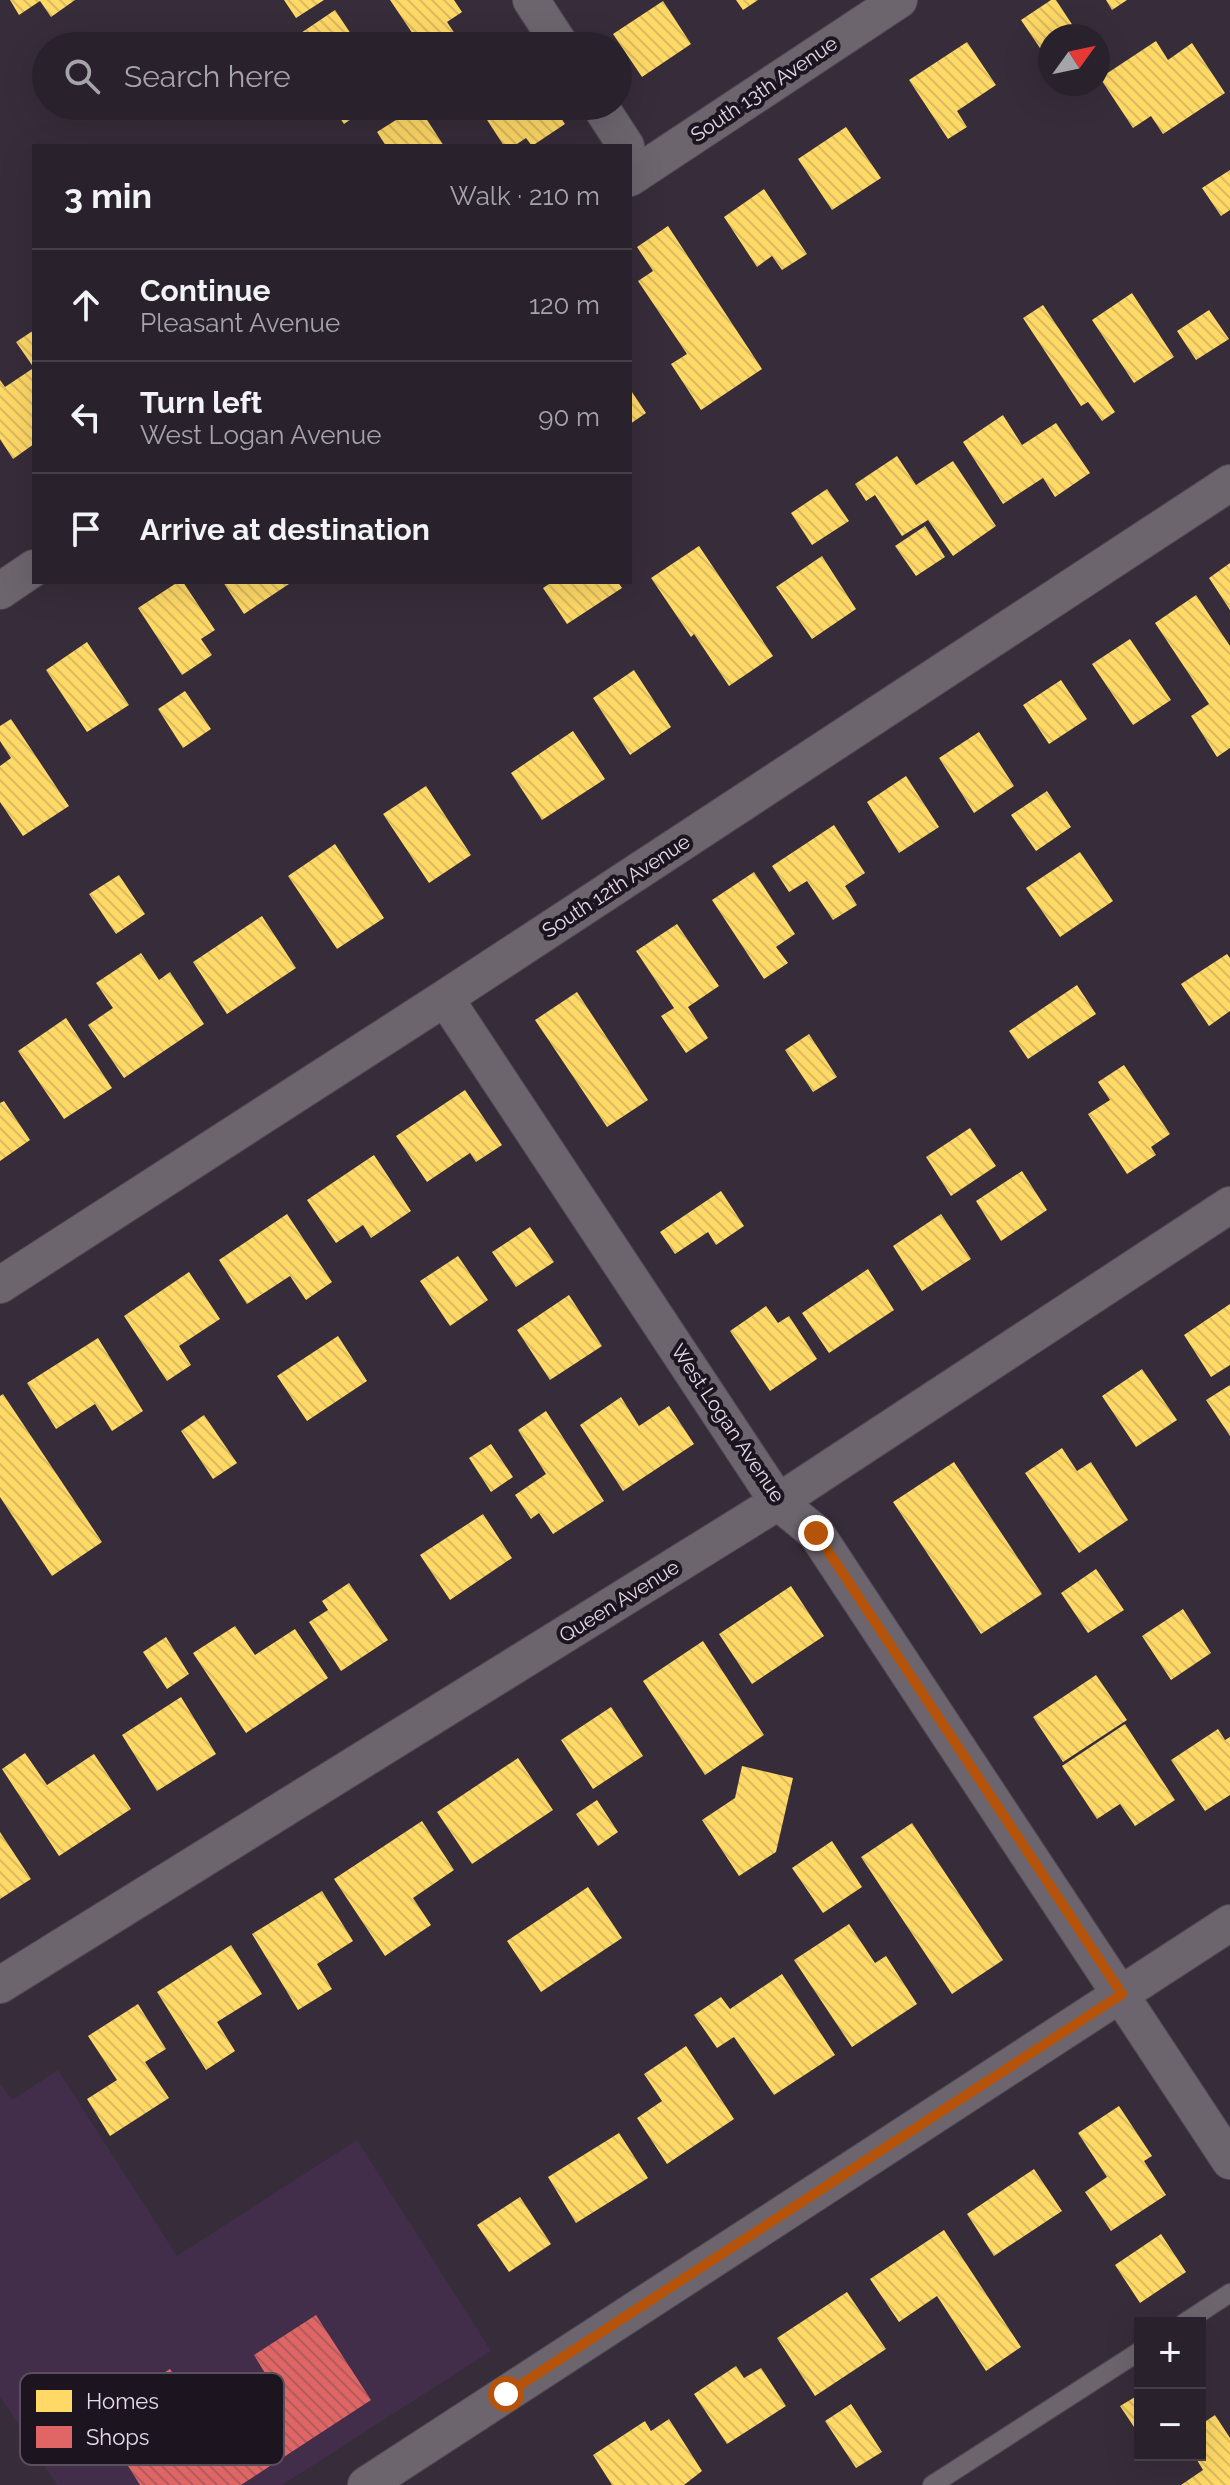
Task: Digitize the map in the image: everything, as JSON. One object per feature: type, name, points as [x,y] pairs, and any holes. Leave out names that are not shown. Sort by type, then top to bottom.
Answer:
[{"type":"street","points":[[531,0],[552,32]]},
{"type":"street","name":"South 13th Avenue","points":[[632,162],[899,0]]},
{"type":"street","points":[[608,120],[622,144]]},
{"type":"street","name":"South 12th Avenue","points":[[0,1285],[445,998],[1230,483]]},
{"type":"street","points":[[0,591],[32,569]]},
{"type":"street","name":"West Logan Avenue","points":[[445,998],[778,1502],[816,1533],[1230,2161]]},
{"type":"street","name":"Queen Avenue","points":[[0,1985],[778,1502],[1230,1205]]},
{"type":"street","points":[[366,2485],[1230,1923]]},
{"type":"lane","points":[[1193,2317],[1230,2293]]},
{"type":"lane","points":[[932,2485],[1134,2355]]},
{"type":"shaded area","points":[[58,2070],[177,2256],[357,2140],[491,2351],[282,2485],[57,2485],[44,2465],[284,2465],[284,2373],[20,2373],[20,2427],[0,2396],[0,2083],[12,2100]]},
{"type":"building: Homes","points":[[10,0],[75,0],[51,17],[40,1],[19,15]]},
{"type":"building: Homes","points":[[284,0],[324,0],[296,18]]},
{"type":"building: Homes","points":[[390,0],[454,0],[462,12],[447,22],[454,32],[412,32]]},
{"type":"building: Homes","points":[[736,0],[758,0],[743,10]]},
{"type":"building: Homes","points":[[1051,0],[1056,0],[1072,24],[1038,24],[1038,45],[1021,20]]},
{"type":"building: Homes","points":[[1106,0],[1127,0],[1112,10]]},
{"type":"building: Homes","points":[[663,1],[691,44],[642,77],[632,62],[632,32],[616,32]]},
{"type":"building: Homes","points":[[335,10],[350,32],[302,32]]},
{"type":"building: Homes","points":[[1156,41],[1168,60],[1192,43],[1225,93],[1163,134],[1151,116],[1133,128],[1110,93],[1110,71]]},
{"type":"building: Homes","points":[[967,42],[996,85],[957,111],[967,127],[948,139],[909,80]]},
{"type":"building: Homes","points":[[396,120],[427,120],[443,144],[385,144],[377,132]]},
{"type":"building: Homes","points":[[487,120],[562,120],[565,124],[535,144],[530,144],[526,138],[517,144],[503,144]]},
{"type":"building: Homes","points":[[846,127],[881,178],[832,210],[798,159]]},
{"type":"building: Homes","points":[[1230,170],[1230,210],[1221,216],[1202,188]]},
{"type":"building: Homes","points":[[764,189],[807,254],[782,270],[772,256],[757,267],[724,217]]},
{"type":"building: Homes","points":[[668,226],[762,369],[701,410],[671,364],[687,354],[638,281],[653,271],[637,247]]},
{"type":"building: Homes","points":[[1132,293],[1174,357],[1134,383],[1092,320]]},
{"type":"building: Homes","points":[[1043,305],[1115,412],[1102,421],[1088,402],[1081,406],[1023,318]]},
{"type":"building: Homes","points":[[1209,310],[1229,339],[1196,360],[1177,331]]},
{"type":"building: Homes","points":[[32,331],[32,365],[16,342]]},
{"type":"building: Homes","points":[[32,369],[32,445],[13,459],[0,439],[0,380],[5,387]]},
{"type":"building: Homes","points":[[632,392],[646,413],[632,423]]},
{"type":"building: Homes","points":[[1003,415],[1022,445],[1056,423],[1090,473],[1055,497],[1043,478],[1003,504],[963,442]]},
{"type":"building: Homes","points":[[897,456],[916,485],[953,461],[996,526],[953,556],[928,520],[902,536],[875,495],[866,501],[855,484]]},
{"type":"building: Homes","points":[[827,489],[849,521],[812,545],[791,513]]},
{"type":"building: Homes","points":[[925,526],[945,557],[916,576],[895,546]]},
{"type":"building: Homes","points":[[699,546],[773,656],[729,686],[651,578]]},
{"type":"building: Homes","points":[[822,556],[856,609],[812,639],[776,587]]},
{"type":"building: Homes","points":[[1230,563],[1230,610],[1209,578]]},
{"type":"building: Homes","points":[[175,584],[184,584],[215,630],[201,639],[212,655],[182,675],[138,608]]},
{"type":"building: Homes","points":[[224,584],[289,584],[244,614]]},
{"type":"building: Homes","points":[[549,584],[619,584],[622,588],[567,624],[543,588]]},
{"type":"building: Homes","points":[[1196,595],[1230,646],[1230,748],[1217,757],[1191,716],[1209,704],[1155,623]]},
{"type":"building: Homes","points":[[1130,639],[1171,700],[1133,725],[1092,664]]},
{"type":"building: Homes","points":[[87,642],[129,705],[87,732],[46,670]]},
{"type":"building: Homes","points":[[634,670],[671,727],[630,755],[593,698]]},
{"type":"building: Homes","points":[[1061,680],[1087,719],[1049,744],[1023,705]]},
{"type":"building: Homes","points":[[185,691],[211,729],[183,748],[158,709]]},
{"type":"building: Homes","points":[[11,719],[69,806],[23,836],[0,802],[0,766],[11,758],[0,741],[0,726]]},
{"type":"building: Homes","points":[[573,731],[605,779],[542,820],[511,773]]},
{"type":"building: Homes","points":[[979,732],[1014,786],[974,813],[939,758]]},
{"type":"building: Homes","points":[[906,776],[939,827],[899,853],[867,802]]},
{"type":"building: Homes","points":[[426,786],[471,855],[429,883],[383,814]]},
{"type":"building: Homes","points":[[1047,791],[1071,827],[1036,851],[1011,815]]},
{"type":"building: Homes","points":[[834,825],[865,873],[845,886],[857,905],[833,920],[807,881],[789,892],[772,866]]},
{"type":"building: Homes","points":[[335,844],[384,918],[337,949],[288,876]]},
{"type":"building: Homes","points":[[1080,852],[1113,901],[1060,937],[1026,888]]},
{"type":"building: Homes","points":[[754,872],[795,934],[776,947],[788,963],[764,979],[712,900]]},
{"type":"building: Homes","points":[[119,875],[145,914],[116,934],[89,894]]},
{"type":"building: Homes","points":[[262,916],[296,968],[227,1014],[193,962]]},
{"type":"building: Homes","points":[[677,924],[719,986],[688,1007],[708,1038],[686,1053],[661,1016],[674,1008],[636,951]]},
{"type":"building: Homes","points":[[141,953],[159,980],[170,972],[204,1024],[124,1078],[88,1025],[113,1008],[96,983]]},
{"type":"building: Homes","points":[[1227,954],[1230,958],[1230,1011],[1209,1026],[1181,984]]},
{"type":"building: Homes","points":[[1077,985],[1096,1014],[1028,1059],[1009,1031]]},
{"type":"building: Homes","points":[[577,992],[648,1100],[607,1127],[535,1020]]},
{"type":"building: Homes","points":[[66,1018],[112,1088],[64,1119],[18,1051]]},
{"type":"building: Homes","points":[[809,1034],[837,1077],[813,1092],[785,1050]]},
{"type":"building: Homes","points":[[1124,1065],[1170,1134],[1151,1147],[1156,1155],[1127,1174],[1088,1114],[1110,1100],[1098,1082]]},
{"type":"building: Homes","points":[[465,1090],[502,1145],[476,1162],[470,1153],[427,1182],[396,1136]]},
{"type":"building: Homes","points":[[4,1101],[30,1140],[0,1161],[0,1103]]},
{"type":"building: Homes","points":[[970,1128],[996,1166],[951,1196],[926,1157]]},
{"type":"building: Homes","points":[[374,1155],[411,1211],[371,1238],[363,1225],[336,1243],[307,1200]]},
{"type":"building: Homes","points":[[1022,1171],[1047,1210],[1001,1241],[976,1201]]},
{"type":"building: Homes","points":[[721,1191],[744,1226],[716,1245],[708,1232],[675,1254],[660,1232]]},
{"type":"building: Homes","points":[[287,1214],[332,1282],[306,1300],[290,1276],[247,1304],[219,1260]]},
{"type":"building: Homes","points":[[941,1214],[971,1259],[922,1291],[893,1246]]},
{"type":"building: Homes","points":[[530,1227],[554,1262],[516,1287],[492,1252]]},
{"type":"building: Homes","points":[[458,1256],[488,1300],[450,1326],[420,1281]]},
{"type":"building: Homes","points":[[868,1269],[894,1310],[829,1353],[802,1313]]},
{"type":"building: Homes","points":[[189,1272],[220,1319],[179,1346],[191,1365],[167,1381],[124,1316]]},
{"type":"building: Homes","points":[[569,1295],[602,1346],[550,1380],[517,1330]]},
{"type":"building: Homes","points":[[1230,1304],[1230,1365],[1211,1377],[1184,1335]]},
{"type":"building: Homes","points":[[766,1306],[778,1323],[789,1316],[817,1359],[770,1391],[730,1331]]},
{"type":"building: Homes","points":[[338,1336],[367,1381],[307,1421],[277,1376]]},
{"type":"building: Homes","points":[[98,1338],[143,1411],[112,1431],[95,1404],[56,1429],[27,1383]]},
{"type":"building: Homes","points":[[1142,1369],[1177,1420],[1136,1447],[1102,1396]]},
{"type":"building: Homes","points":[[1230,1385],[1230,1436],[1206,1400]]},
{"type":"building: Homes","points":[[3,1394],[102,1542],[52,1576],[0,1497],[0,1396]]},
{"type":"building: Homes","points":[[621,1397],[639,1426],[669,1406],[694,1444],[623,1491],[580,1425]]},
{"type":"building: Homes","points":[[546,1411],[604,1501],[553,1534],[539,1513],[531,1519],[515,1495],[546,1474],[518,1430]]},
{"type":"building: Homes","points":[[204,1415],[237,1463],[213,1479],[181,1431]]},
{"type":"building: Homes","points":[[491,1444],[513,1477],[491,1492],[469,1458]]},
{"type":"building: Homes","points":[[1062,1448],[1077,1471],[1091,1462],[1128,1520],[1079,1553],[1025,1473]]},
{"type":"building: Homes","points":[[954,1462],[1042,1594],[981,1634],[893,1502]]},
{"type":"building: Homes","points":[[483,1514],[512,1558],[450,1600],[420,1555]]},
{"type":"building: Homes","points":[[1096,1569],[1124,1610],[1088,1633],[1061,1593]]},
{"type":"building: Homes","points":[[349,1583],[388,1640],[341,1671],[309,1622],[328,1610],[322,1601]]},
{"type":"building: Homes","points":[[791,1586],[824,1636],[752,1684],[719,1634]]},
{"type":"building: Homes","points":[[1183,1609],[1211,1653],[1171,1680],[1142,1636]]},
{"type":"building: Homes","points":[[235,1626],[255,1655],[295,1629],[328,1678],[246,1733],[193,1653]]},
{"type":"building: Homes","points":[[166,1637],[189,1674],[167,1689],[143,1652]]},
{"type":"building: Homes","points":[[703,1641],[764,1735],[705,1775],[643,1681]]},
{"type":"building: Homes","points":[[1096,1675],[1127,1720],[1063,1762],[1033,1717]]},
{"type":"building: Homes","points":[[181,1697],[216,1754],[157,1791],[122,1735]]},
{"type":"building: Homes","points":[[611,1707],[643,1756],[593,1789],[561,1740]]},
{"type":"building: Homes","points":[[1125,1724],[1175,1800],[1135,1826],[1120,1804],[1097,1819],[1062,1766]]},
{"type":"building: Homes","points":[[1218,1729],[1225,1740],[1230,1737],[1230,1795],[1205,1811],[1171,1760]]},
{"type":"building: Homes","points":[[25,1753],[47,1785],[94,1754],[131,1809],[59,1856],[2,1769]]},
{"type":"building: Homes","points":[[518,1758],[553,1810],[472,1864],[437,1812]]},
{"type":"building: Homes","points":[[742,1766],[793,1778],[776,1852],[739,1876],[702,1820],[735,1798]]},
{"type":"building: Homes","points":[[597,1800],[618,1832],[598,1846],[576,1814]]},
{"type":"building: Homes","points":[[422,1821],[454,1870],[413,1898],[431,1925],[385,1956],[334,1879]]},
{"type":"building: Homes","points":[[912,1823],[1003,1960],[952,1994],[861,1857]]},
{"type":"building: Homes","points":[[0,1832],[31,1879],[0,1899]]},
{"type":"building: Homes","points":[[832,1841],[862,1887],[823,1913],[792,1868]]},
{"type":"building: Homes","points":[[588,1887],[622,1938],[541,1992],[507,1941]]},
{"type":"building: Homes","points":[[322,1891],[353,1941],[317,1964],[332,1989],[298,2010],[252,1934]]},
{"type":"building: Homes","points":[[849,1924],[875,1963],[886,1956],[917,2004],[852,2047],[794,1960]]},
{"type":"building: Homes","points":[[231,1945],[262,1994],[217,2022],[235,2051],[206,2070],[157,1992]]},
{"type":"building: Homes","points":[[782,1974],[835,2055],[774,2095],[734,2037],[717,2048],[694,2015],[721,1997],[730,2009]]},
{"type":"building: Homes","points":[[138,2004],[166,2049],[145,2062],[169,2098],[110,2136],[87,2099],[117,2080],[88,2036]]},
{"type":"building: Homes","points":[[686,2046],[734,2119],[667,2164],[637,2118],[662,2101],[644,2074]]},
{"type":"building: Homes","points":[[1119,2106],[1152,2156],[1144,2161],[1166,2195],[1111,2231],[1085,2192],[1107,2177],[1078,2133]]},
{"type":"building: Homes","points":[[619,2133],[648,2178],[576,2223],[548,2177]]},
{"type":"building: Homes","points":[[1034,2169],[1062,2211],[994,2256],[967,2214]]},
{"type":"building: Homes","points":[[520,2197],[551,2244],[509,2272],[477,2225]]},
{"type":"building: Homes","points":[[944,2230],[1021,2347],[986,2371],[937,2296],[899,2322],[870,2279]]},
{"type":"building: Homes","points":[[1161,2234],[1186,2272],[1140,2303],[1115,2265]]},
{"type":"building: Homes","points":[[847,2292],[886,2349],[815,2396],[777,2338]]},
{"type":"building: Homes","points":[[736,2366],[744,2378],[761,2368],[786,2406],[727,2444],[694,2394]]},
{"type":"building: Homes","points":[[1134,2398],[1134,2427],[1120,2406]]},
{"type":"building: Homes","points":[[851,2404],[882,2452],[856,2468],[825,2421]]},
{"type":"building: Homes","points":[[1215,2415],[1230,2438],[1230,2485],[1181,2485],[1203,2470],[1198,2461],[1206,2461],[1206,2421]]},
{"type":"building: Homes","points":[[669,2419],[702,2471],[684,2485],[612,2485],[593,2455],[645,2421],[651,2431]]},
{"type":"building: Shops","points":[[316,2315],[371,2400],[284,2457],[284,2373],[265,2373],[254,2355]]},
{"type":"building: Shops","points":[[127,2465],[272,2465],[241,2485],[140,2485]]},
{"type":"route","points":[[506,2394],[1122,1994],[816,1533]]}]
